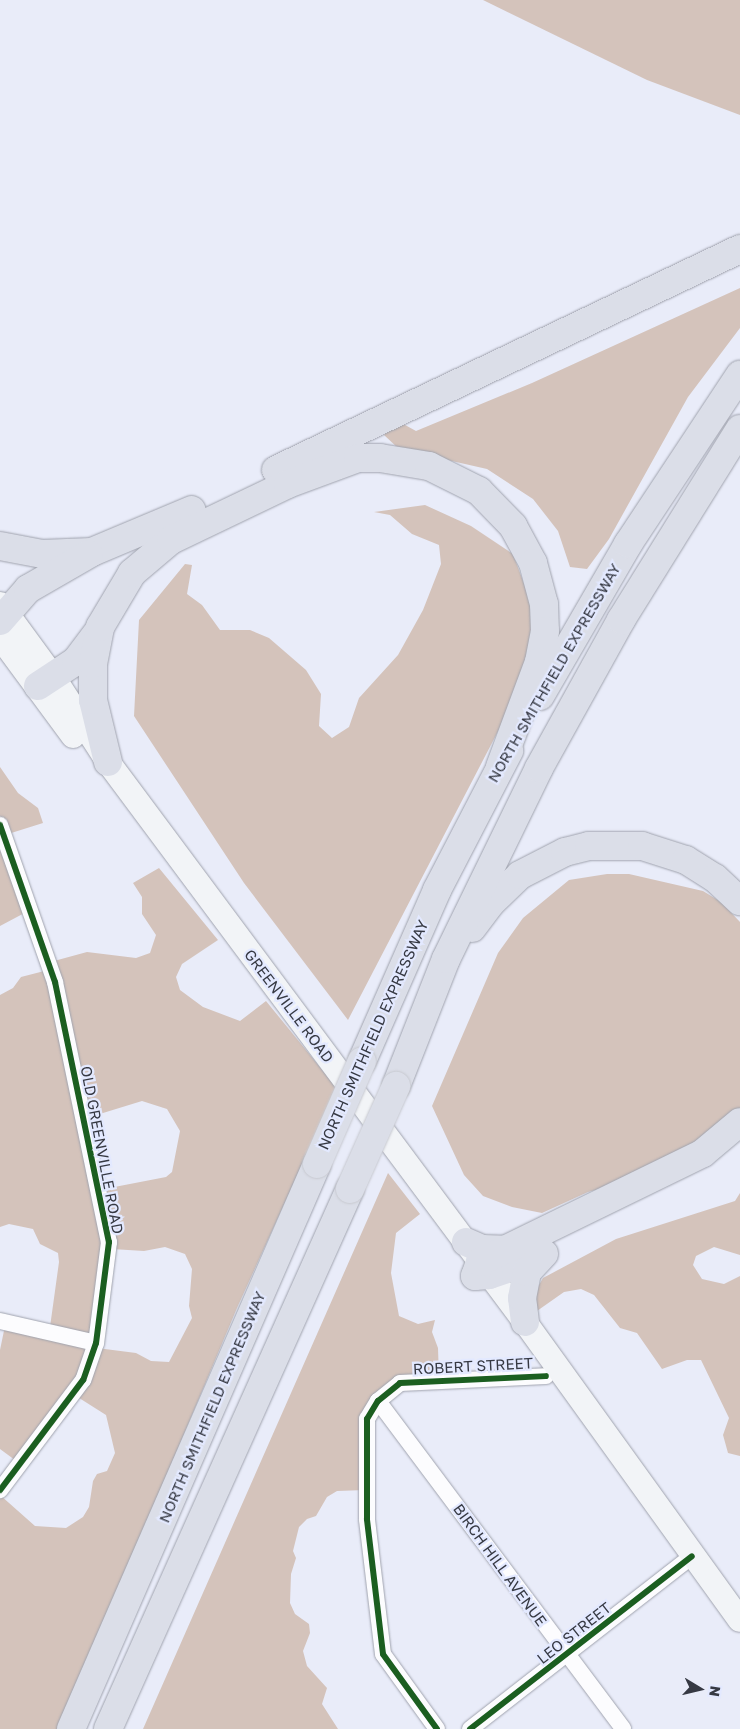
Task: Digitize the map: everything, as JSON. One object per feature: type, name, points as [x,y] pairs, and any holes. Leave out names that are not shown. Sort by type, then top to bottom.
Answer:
[{"type":"highway","points":[[2,619],[17,599],[28,589],[92,552],[188,512],[740,250]]},
{"type":"highway","name":"NORTH SMITHFIELD EXPRESSWAY","points":[[71,1729],[437,890],[500,767],[628,544],[740,374]]},
{"type":"highway","name":"NORTH SMITHFIELD EXPRESSWAY","points":[[108,1729],[396,1086],[436,987],[494,855],[580,691],[658,558],[740,429]]},
{"type":"highway","points":[[45,681],[76,661],[100,627],[112,602],[145,559],[193,529],[296,480],[358,458],[380,458],[429,466],[466,482],[499,509],[520,535],[539,580],[546,618],[540,662],[500,767]]},
{"type":"highway","points":[[0,546],[42,554],[92,552]]},
{"type":"highway","points":[[100,627],[93,664],[93,700],[108,762]]},
{"type":"highway","points":[[436,987],[474,925],[504,889],[540,862],[565,852],[590,846],[642,846],[686,860],[703,869],[740,901]]},
{"type":"highway","points":[[537,1258],[477,1264],[482,1249],[506,1250],[703,1153],[740,1122]]},
{"type":"highway","points":[[525,1322],[522,1298],[524,1282],[527,1272],[537,1258],[567,1240],[704,1173],[740,1148]]},
{"type":"main road","name":"GREENVILLE ROAD","points":[[2,619],[45,681],[477,1264],[525,1322],[634,1477],[740,1620]]},
{"type":"main road","name":"GREENVILLE ROAD","points":[[45,681],[108,762],[477,1264],[546,1376],[634,1477]]},
{"type":"street","name":"OLD GREENVILLE ROAD","points":[[0,825],[56,982],[109,1242],[96,1343],[83,1380],[0,1490]]},
{"type":"street","points":[[0,1321],[96,1343]]},
{"type":"street","name":"ROBERT STREET","points":[[437,1729],[383,1654],[367,1519],[365,1434],[368,1419],[378,1402],[393,1386],[410,1381],[546,1376]]},
{"type":"street","name":"BIRCH HILL AVENUE","points":[[378,1402],[623,1729]]},
{"type":"street","name":"LEO STREET","points":[[470,1729],[567,1656],[692,1556]]},
{"type":"shaded area","points":[[483,0],[740,0],[740,115],[647,80]]},
{"type":"shaded area","points":[[740,288],[740,328],[688,397],[609,539],[587,569],[570,567],[558,531],[533,499],[487,469],[399,449],[384,435],[396,420],[416,431],[532,383]]},
{"type":"shaded area","points":[[425,505],[471,526],[513,554],[532,605],[533,664],[348,1020],[244,883],[134,716],[139,620],[185,564],[192,565],[187,594],[202,605],[220,630],[250,630],[269,638],[306,670],[321,694],[319,726],[332,738],[349,727],[359,698],[398,655],[423,610],[441,564],[439,545],[412,534],[390,515],[374,512]]},
{"type":"shaded area","points":[[0,767],[18,793],[38,808],[43,823],[8,834],[32,909],[0,926]]},
{"type":"shaded area","points":[[159,868],[218,940],[182,964],[176,977],[180,990],[203,1007],[240,1021],[266,1001],[337,1088],[237,1308],[60,1729],[0,1729],[0,1495],[35,1526],[66,1528],[83,1517],[89,1507],[93,1481],[97,1474],[107,1471],[115,1453],[106,1415],[76,1396],[19,1463],[0,1449],[0,1350],[6,1321],[50,1327],[59,1262],[58,1253],[40,1244],[33,1229],[9,1224],[0,1227],[0,995],[13,988],[21,977],[52,969],[54,961],[87,952],[136,958],[150,953],[156,935],[142,914],[142,897],[133,883]],"holes":[[[142,1101],[167,1109],[180,1131],[172,1172],[166,1177],[104,1189],[90,1117]],[[165,1247],[185,1254],[192,1269],[189,1306],[192,1318],[169,1362],[151,1361],[136,1353],[97,1348],[112,1285],[112,1249],[144,1251]]]},
{"type":"shaded area","points":[[607,874],[629,874],[703,891],[721,902],[740,922],[740,1111],[732,1123],[625,1182],[588,1192],[542,1213],[512,1207],[483,1196],[464,1175],[432,1106],[498,953],[523,918],[569,880]]},
{"type":"shaded area","points":[[388,1173],[420,1214],[396,1233],[391,1273],[399,1316],[418,1324],[435,1320],[432,1332],[438,1348],[439,1378],[412,1382],[373,1412],[365,1490],[337,1491],[327,1497],[316,1516],[307,1519],[299,1527],[293,1551],[296,1558],[291,1574],[290,1603],[295,1614],[309,1624],[310,1633],[303,1651],[307,1666],[327,1688],[322,1704],[338,1729],[143,1729]]},
{"type":"shaded area","points":[[740,1193],[740,1255],[714,1247],[696,1256],[693,1265],[702,1279],[724,1284],[740,1276],[740,1456],[728,1453],[723,1435],[729,1418],[701,1360],[687,1360],[662,1369],[637,1333],[620,1328],[594,1295],[581,1289],[564,1292],[527,1318],[522,1315],[543,1278],[616,1239],[735,1201]]},
{"type":"cycle path","points":[[0,825],[55,982],[109,1242],[96,1343],[83,1380],[0,1490]]},
{"type":"cycle path","points":[[437,1729],[383,1654],[367,1519],[367,1419],[378,1401],[400,1383],[546,1376]]},
{"type":"cycle path","points":[[470,1729],[692,1556]]}]
